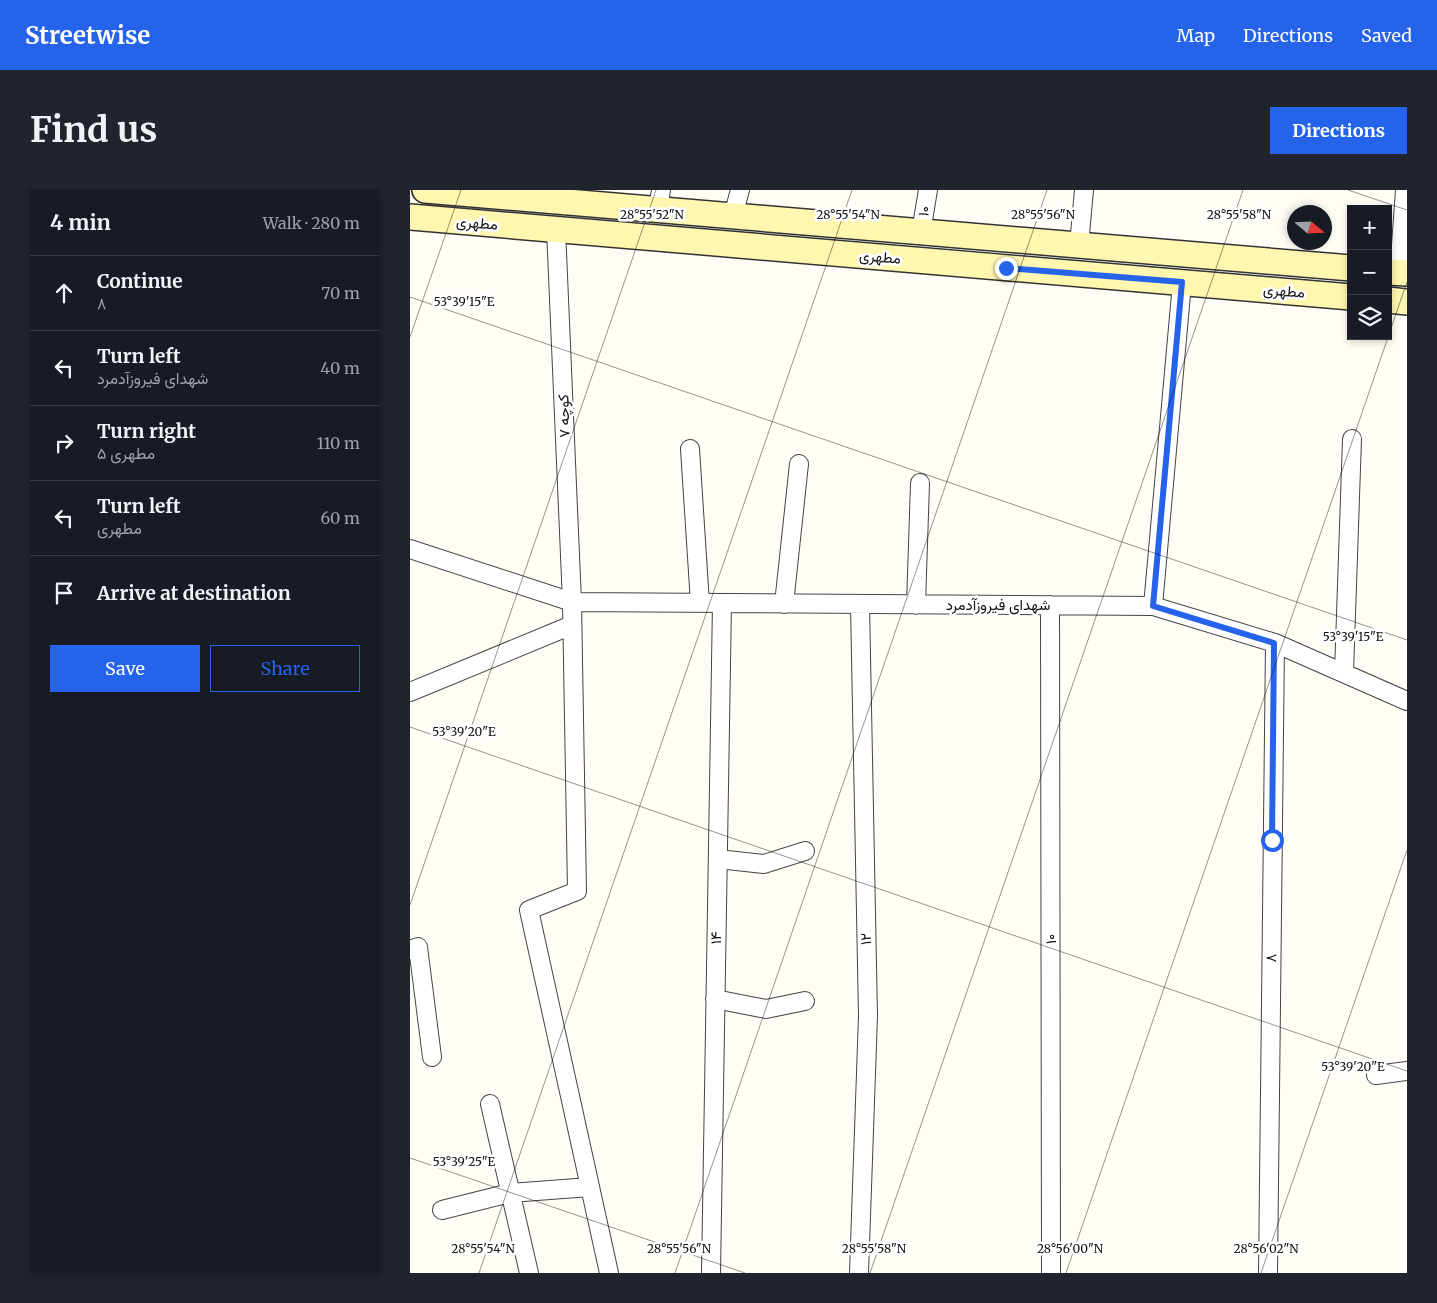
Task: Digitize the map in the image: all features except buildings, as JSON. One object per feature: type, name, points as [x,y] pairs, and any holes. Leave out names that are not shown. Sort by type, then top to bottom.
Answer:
[{"type":"main road","name":"مطهری","points":[[425,190],[659,200],[733,216],[1346,268]]},
{"type":"main road","name":"مطهری","points":[[410,217],[1345,296]]},
{"type":"main road","points":[[1345,296],[1346,268]]},
{"type":"main road","points":[[1392,300],[1407,302]]},
{"type":"street","points":[[733,216],[740,190]]},
{"type":"street","name":"۱۰","points":[[920,232],[928,190]]},
{"type":"street","points":[[1079,245],[1084,190]]},
{"type":"street","points":[[1398,272],[1405,190]]},
{"type":"street","name":"کوچه ۷","points":[[556,229],[572,602],[577,891],[529,910],[590,1187]]},
{"type":"street","points":[[1153,606],[1182,282]]},
{"type":"street","points":[[1344,673],[1352,439]]},
{"type":"street","points":[[690,449],[700,604]]},
{"type":"street","points":[[784,604],[799,464]]},
{"type":"street","points":[[916,604],[920,483]]},
{"type":"street","name":"شهدای فیروزآدمرد","points":[[410,549],[572,602],[1153,606],[1274,643],[1407,701]]},
{"type":"street","name":"۱۴","points":[[711,1273],[722,603]]},
{"type":"street","name":"۱۲","points":[[859,1273],[868,1016],[860,604]]},
{"type":"street","name":"۱۰","points":[[1050,606],[1051,1273]]},
{"type":"street","points":[[410,692],[572,625]]},
{"type":"street","name":"۸","points":[[1268,1273],[1274,643]]},
{"type":"street","points":[[718,859],[764,864],[805,851]]},
{"type":"street","points":[[410,950],[418,947],[432,1057]]},
{"type":"street","points":[[716,999],[766,1009],[805,1001]]},
{"type":"street","points":[[1376,1075],[1407,1071]]},
{"type":"street","points":[[490,1104],[529,1273]]},
{"type":"street","points":[[442,1210],[510,1193],[590,1187],[609,1273]]},
{"type":"route","points":[[1006,268],[1182,282],[1153,606],[1274,643],[1272,840]]}]
